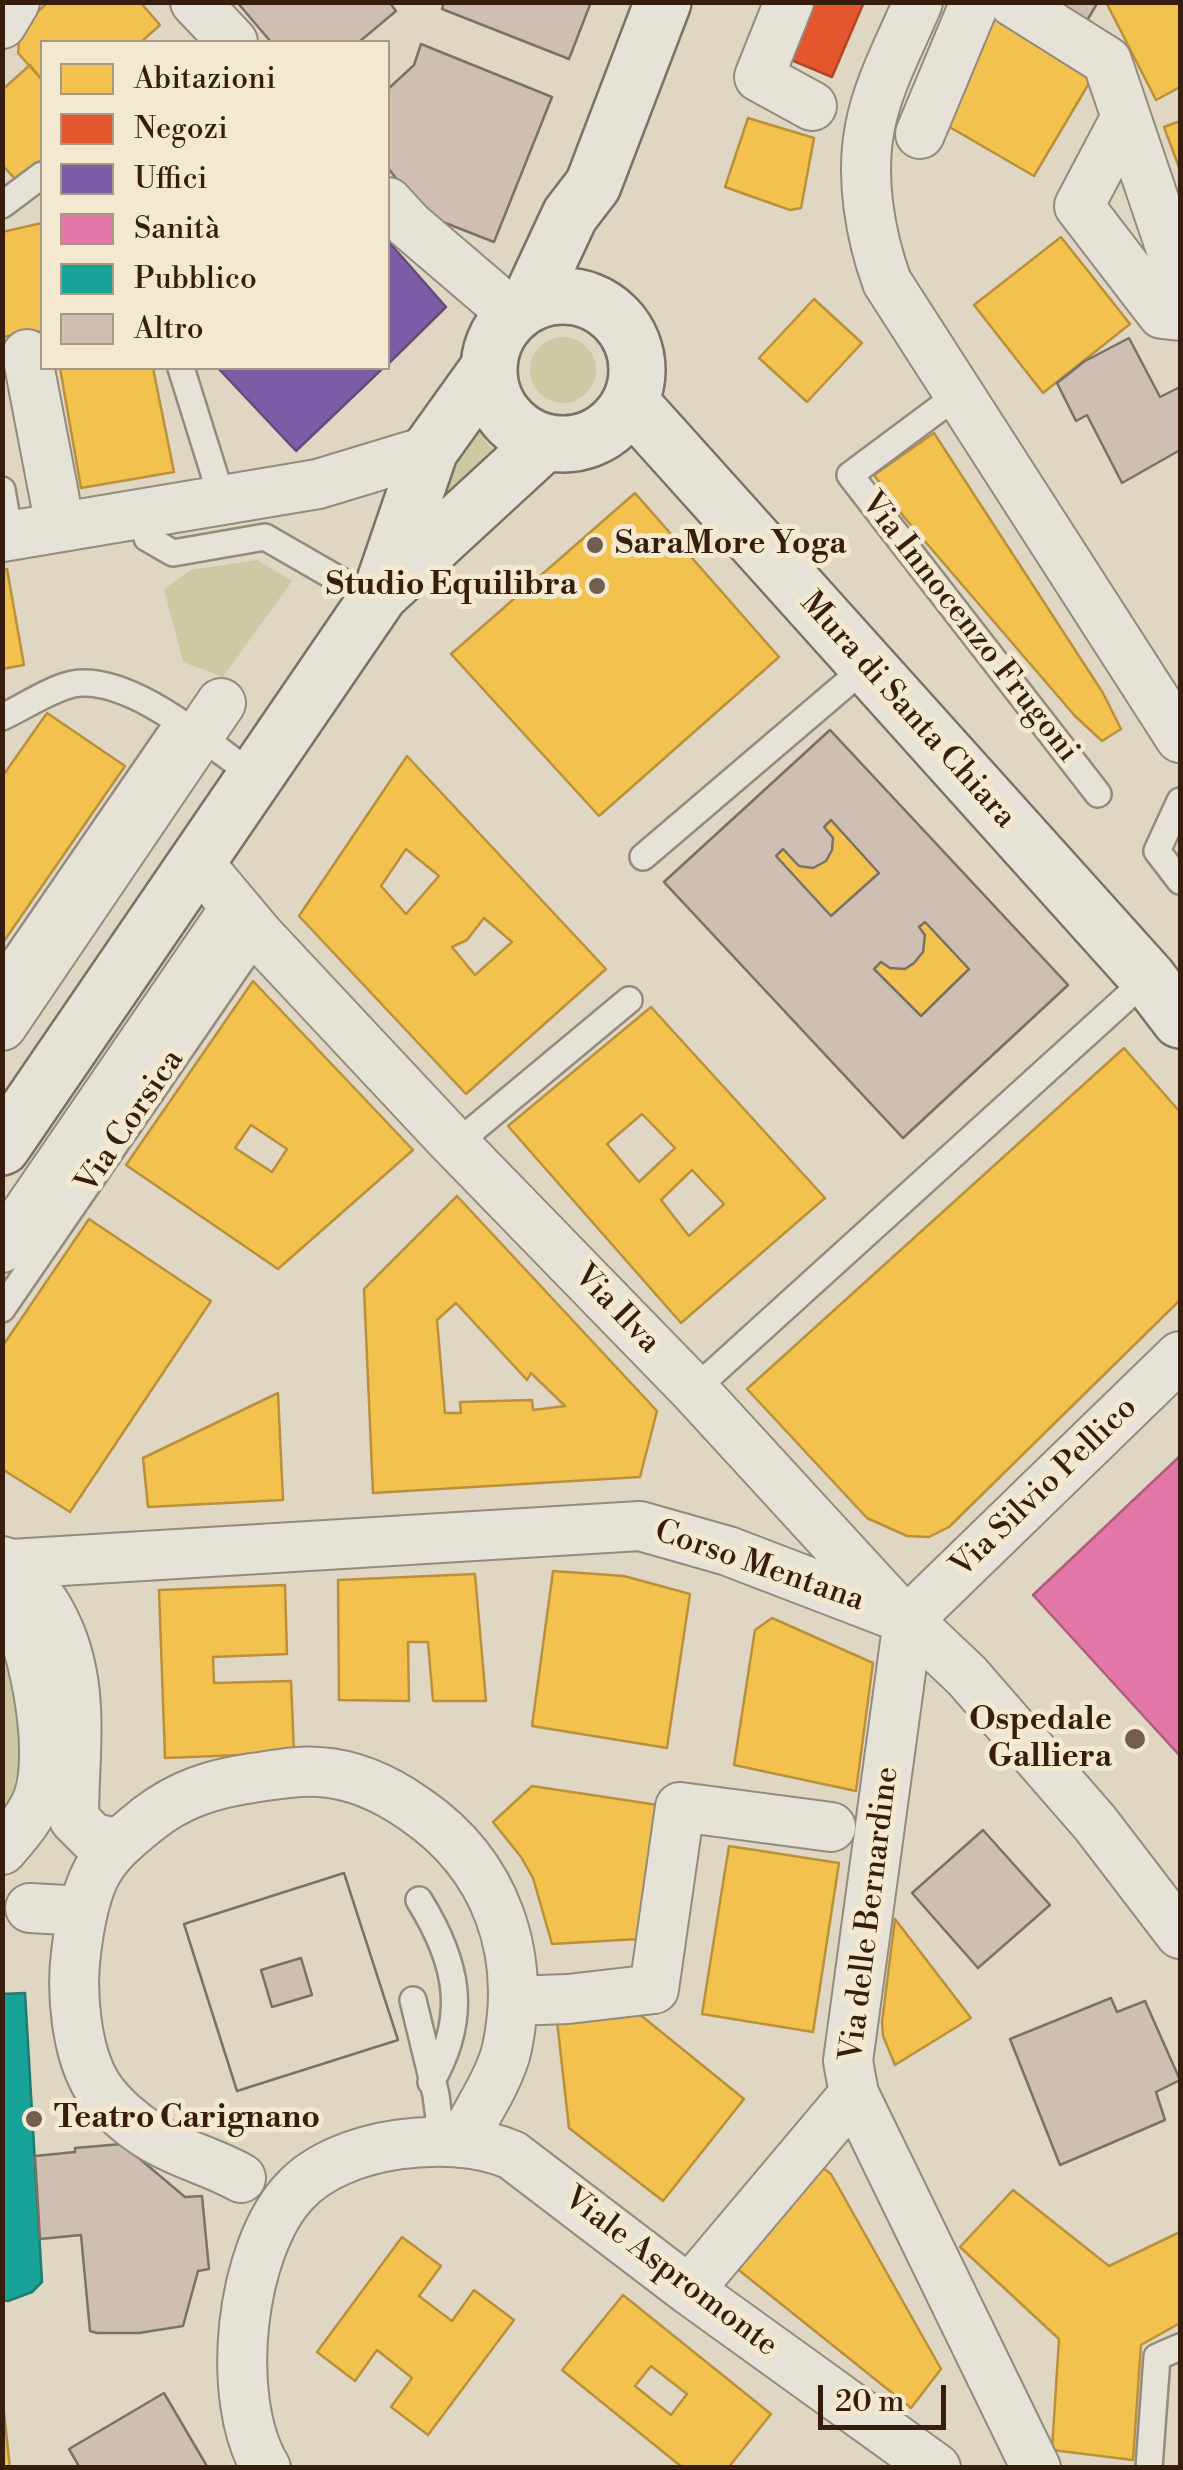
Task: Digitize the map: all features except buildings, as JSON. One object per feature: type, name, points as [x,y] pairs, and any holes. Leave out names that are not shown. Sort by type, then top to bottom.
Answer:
[{"type":"street","points":[[2,24],[15,2]]},
{"type":"street","points":[[521,309],[556,296],[584,298],[608,311],[623,326],[633,343],[637,384],[616,424],[594,438],[569,446],[520,433],[503,415],[491,393],[488,368],[495,338],[521,309],[570,215],[589,193],[662,2]]},
{"type":"street","points":[[789,2],[759,77],[812,106]]},
{"type":"street","points":[[918,2],[879,93],[870,127],[867,157],[874,245],[887,282],[1180,738]]},
{"type":"street","points":[[920,134],[975,2]]},
{"type":"street","points":[[1013,2],[1107,61],[1180,276]]},
{"type":"street","points":[[1126,117],[1079,206],[1162,314],[1180,316]]},
{"type":"street","points":[[589,193],[591,246],[608,311]]},
{"type":"street","points":[[390,204],[409,225],[521,309]]},
{"type":"street","points":[[27,354],[55,500]]},
{"type":"street","points":[[378,598],[430,450],[488,368]]},
{"type":"street","name":"Mura di Santa Chiara","points":[[630,403],[1164,999]]},
{"type":"street","points":[[2,1147],[378,598],[544,442]]},
{"type":"street","points":[[5,521],[223,502],[318,484],[430,450]]},
{"type":"street","points":[[2,1026],[199,721]]},
{"type":"street","name":"Via Ilva","points":[[198,861],[247,922],[694,1390],[878,1593],[908,1620]]},
{"type":"street","name":"Via Corsica","points":[[2,1248],[247,922]]},
{"type":"street","name":"Via Silvio Pellico","points":[[908,1620],[1180,1356]]},
{"type":"street","points":[[760,1564],[775,1534],[775,1478]]},
{"type":"street","name":"Corso Mentana","points":[[5,1570],[640,1526],[728,1551],[908,1620],[967,1676],[1070,1794],[1180,1934]]},
{"type":"street","points":[[5,1570],[50,1612],[74,1682],[79,1727],[74,1819],[93,1838],[118,1844]]},
{"type":"street","points":[[2,1850],[38,1799],[44,1764],[44,1736],[29,1651],[5,1570]]},
{"type":"street","name":"Via delle Bernardine","points":[[908,1620],[851,2078],[1036,2468]]},
{"type":"street","points":[[242,2178],[154,2139],[124,2116],[97,2085],[83,2048],[73,1977],[83,1911],[94,1877],[118,1844],[172,1800],[244,1779],[320,1772],[353,1778],[392,1793],[458,1843],[484,1877],[499,1910],[513,2001],[506,2052],[451,2143]]},
{"type":"street","points":[[513,2001],[568,1999],[654,1988],[680,1808],[831,1827]]},
{"type":"street","points":[[12,1910],[83,1911]]},
{"type":"street","points":[[692,2272],[851,2078]]},
{"type":"street","name":"Viale Aspromonte","points":[[266,2468],[256,2451],[246,2410],[242,2366],[243,2322],[269,2230],[297,2188],[327,2166],[382,2148],[451,2143],[489,2145],[512,2155],[692,2272],[936,2468]]},
{"type":"lane","points":[[2,205],[40,176]]},
{"type":"lane","points":[[182,370],[223,502]]},
{"type":"lane","name":"Via Innocenzo Frugoni","points":[[960,393],[850,475],[1098,794]]},
{"type":"lane","points":[[147,538],[173,553],[265,537],[378,598]]},
{"type":"lane","points":[[643,857],[867,666]]},
{"type":"lane","points":[[2,716],[72,684],[108,684],[199,721],[256,777]]},
{"type":"lane","points":[[2,978],[199,721]]},
{"type":"lane","points":[[1180,801],[1157,852],[1180,881]]},
{"type":"lane","name":"Via Corsica","points":[[2,1309],[247,922]]},
{"type":"lane","points":[[694,1390],[1164,999]]},
{"type":"lane","points":[[456,1144],[628,1000]]},
{"type":"lane","points":[[419,1900],[442,1936],[456,1985],[449,2051],[431,2082]]},
{"type":"lane","points":[[413,2000],[431,2082],[451,2143]]},
{"type":"lane","points":[[1149,2468],[1157,2357],[1180,2347]]},
{"type":"shaded area","points":[[563,337],[586,347],[596,370],[586,393],[563,403],[540,393],[530,370],[540,347]]},
{"type":"shaded area","points":[[479,431],[501,457],[424,513]]},
{"type":"shaded area","points":[[257,560],[292,581],[223,677],[183,662],[164,589],[191,570]]},
{"type":"shaded area","points":[[2,1662],[17,1689],[22,1722],[17,1773],[3,1820]]},
{"type":"place","name":"SaraMore Yoga","points":[[595,545]]},
{"type":"place","name":"Studio Equilibra","points":[[597,586]]},
{"type":"place","name":"Ospedale Galliera","points":[[1135,1739]]},
{"type":"place","name":"Teatro Carignano","points":[[34,2119]]}]
